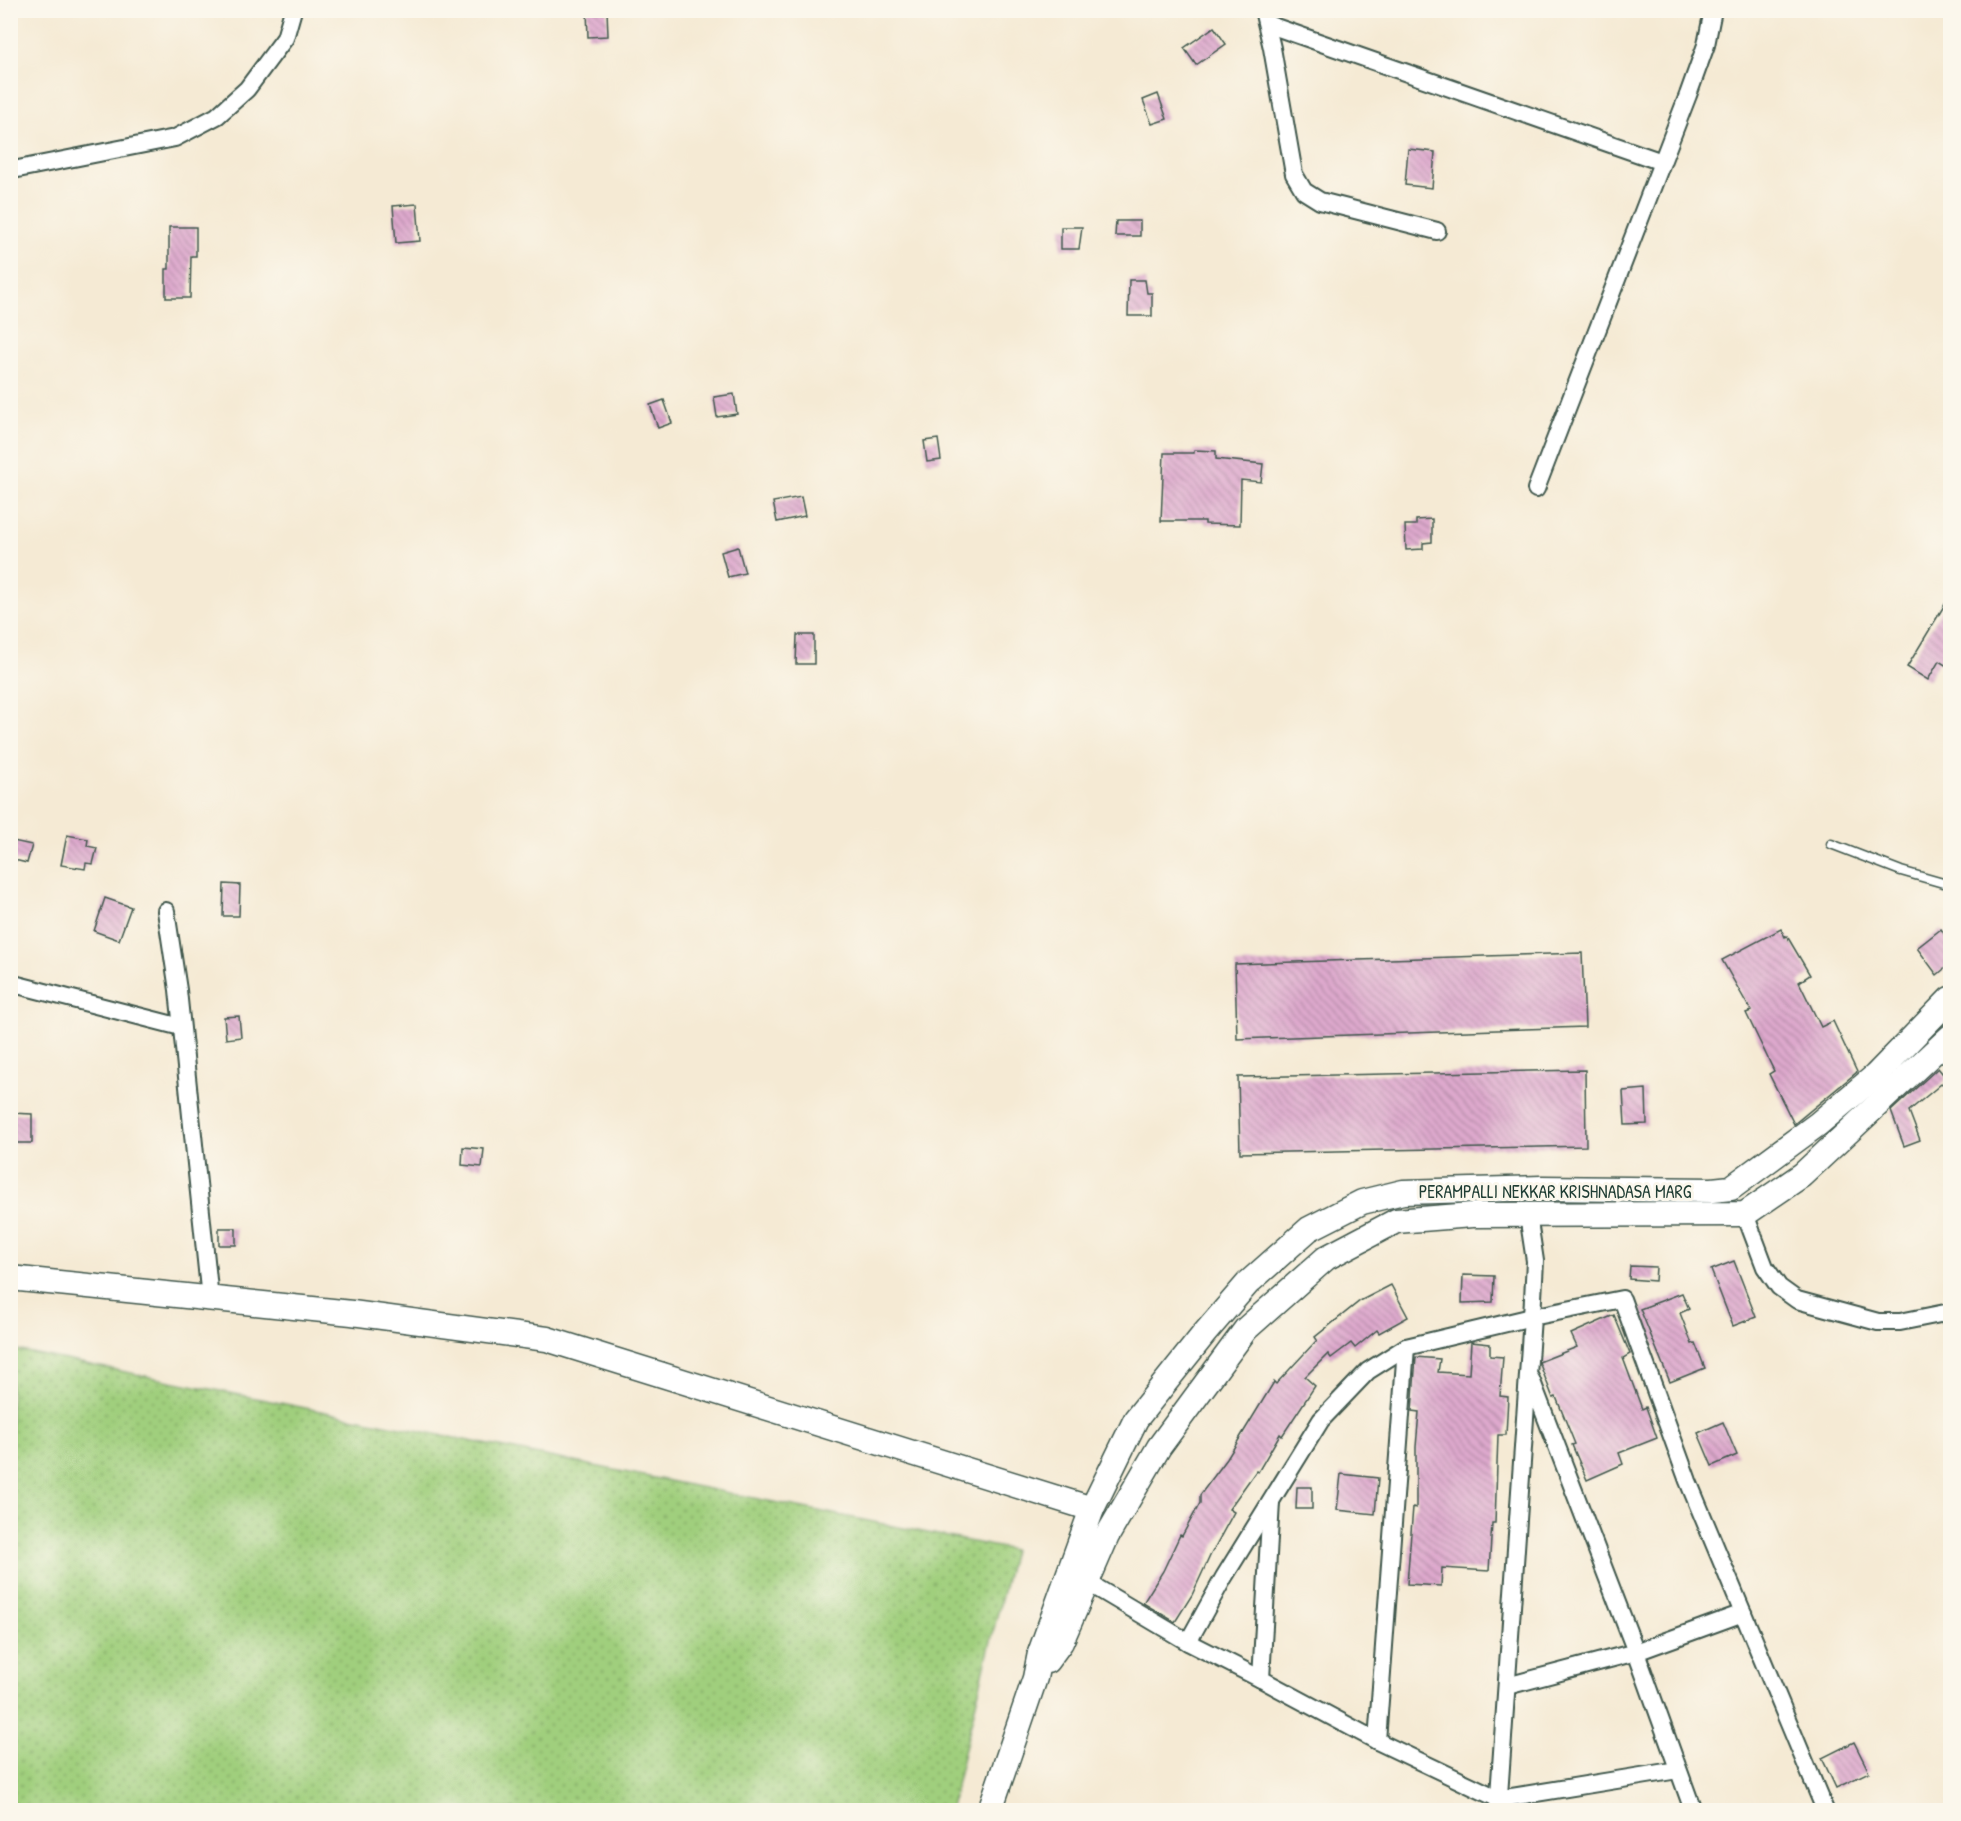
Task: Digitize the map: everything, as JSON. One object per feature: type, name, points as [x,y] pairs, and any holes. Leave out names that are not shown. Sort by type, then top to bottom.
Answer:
[{"type":"main road","name":"PERAMPALLI NEKKAR KRISHNADASA MARG","points":[[990,1810],[1035,1677],[1040,1653],[1092,1509],[1136,1419],[1248,1283],[1309,1229],[1362,1202],[1403,1192],[1541,1188],[1712,1190],[1731,1188],[1792,1144],[1875,1076],[1950,999]]},
{"type":"main road","points":[[1745,1214],[1802,1175],[1950,1037]]},
{"type":"main road","name":"PERAMPALLI NEKKAR KRISHNADASA MARG","points":[[1035,1677],[1061,1642],[1107,1536],[1160,1447],[1245,1329],[1326,1258],[1396,1221],[1472,1215],[1745,1214]]},
{"type":"main road","points":[[10,1278],[352,1313],[547,1339],[1092,1509]]},
{"type":"street","points":[[18,169],[175,138],[217,116],[247,89],[285,38],[293,10]]},
{"type":"street","points":[[1536,489],[1706,45],[1713,10]]},
{"type":"street","points":[[1265,17],[1662,162]]},
{"type":"street","points":[[1265,17],[1294,174],[1304,191],[1320,201],[1437,231]]},
{"type":"street","points":[[166,911],[182,1027],[210,1299]]},
{"type":"street","points":[[10,983],[182,1027]]},
{"type":"street","points":[[1745,1214],[1764,1267],[1779,1287],[1797,1300],[1878,1322],[1900,1322],[1950,1312]]},
{"type":"street","points":[[1499,1805],[1535,1261],[1528,1215]]},
{"type":"street","points":[[1188,1642],[1224,1577],[1321,1420],[1368,1371],[1406,1347],[1532,1317],[1622,1299],[1688,1481],[1825,1810]]},
{"type":"street","points":[[1377,1741],[1406,1347]]},
{"type":"street","points":[[1528,1372],[1636,1652],[1693,1810]]},
{"type":"street","points":[[1261,1679],[1272,1498]]},
{"type":"street","points":[[1087,1582],[1188,1642],[1499,1805],[1678,1770]]},
{"type":"street","points":[[1507,1686],[1636,1652],[1743,1613]]},
{"type":"lane","points":[[1831,844],[1901,871],[1950,885]]},
{"type":"green space","points":[[11,1349],[1013,1550],[950,1810],[11,1810]]},
{"type":"building","points":[[587,10],[607,10],[608,36],[588,37]]},
{"type":"building","points":[[1214,27],[1226,44],[1196,65],[1184,48]]},
{"type":"building","points":[[1158,94],[1167,119],[1152,124],[1143,100]]},
{"type":"building","points":[[1408,149],[1435,152],[1432,188],[1405,185]]},
{"type":"building","points":[[417,204],[420,241],[396,243],[393,206]]},
{"type":"building","points":[[1116,221],[1140,221],[1140,236],[1115,236]]},
{"type":"building","points":[[169,227],[196,227],[196,256],[191,256],[190,298],[166,298]]},
{"type":"building","points":[[1061,227],[1082,227],[1079,249],[1061,249]]},
{"type":"building","points":[[1129,280],[1145,280],[1147,293],[1152,293],[1152,316],[1128,316]]},
{"type":"building","points":[[734,394],[737,414],[717,417],[714,397]]},
{"type":"building","points":[[664,400],[672,423],[658,428],[650,405]]},
{"type":"building","points":[[938,439],[941,460],[927,462],[924,441]]},
{"type":"building","points":[[1194,450],[1216,451],[1216,459],[1263,464],[1261,482],[1241,480],[1240,525],[1205,524],[1205,521],[1161,521],[1164,453],[1194,453]]},
{"type":"building","points":[[801,497],[805,516],[777,522],[773,502]]},
{"type":"building","points":[[1432,519],[1432,542],[1423,543],[1423,549],[1406,550],[1405,525],[1416,525],[1416,520]]},
{"type":"building","points":[[738,547],[745,573],[728,577],[721,552]]},
{"type":"building","points":[[1950,596],[1950,668],[1939,661],[1928,680],[1907,667]]},
{"type":"building","points":[[797,635],[814,635],[814,664],[796,664]]},
{"type":"building","points":[[67,835],[88,839],[87,846],[97,848],[93,864],[86,863],[85,869],[61,865]]},
{"type":"building","points":[[13,841],[32,845],[27,863],[10,859]]},
{"type":"building","points":[[224,884],[240,885],[239,916],[223,916]]},
{"type":"building","points":[[105,898],[131,907],[119,940],[94,931]]},
{"type":"building","points":[[1781,929],[1810,975],[1799,982],[1821,1027],[1833,1021],[1857,1072],[1794,1124],[1769,1074],[1774,1071],[1746,1013],[1751,1011],[1722,960]]},
{"type":"building","points":[[1941,929],[1950,942],[1950,964],[1937,975],[1917,948]]},
{"type":"building","points":[[1582,953],[1585,1027],[1237,1039],[1235,964]]},
{"type":"building","points":[[239,1016],[241,1037],[226,1039],[224,1017]]},
{"type":"building","points":[[1938,1068],[1947,1079],[1909,1111],[1920,1140],[1904,1146],[1891,1111]]},
{"type":"building","points":[[1585,1070],[1586,1146],[1240,1153],[1238,1077]]},
{"type":"building","points":[[1646,1089],[1647,1124],[1625,1125],[1623,1091]]},
{"type":"building","points":[[10,1113],[32,1114],[32,1143],[10,1143]]},
{"type":"building","points":[[463,1147],[484,1149],[482,1167],[462,1165]]},
{"type":"building","points":[[219,1228],[236,1228],[236,1245],[219,1245]]},
{"type":"building","points":[[1734,1261],[1756,1317],[1733,1326],[1711,1270]]},
{"type":"building","points":[[1630,1266],[1656,1267],[1655,1281],[1629,1279]]},
{"type":"building","points":[[1463,1275],[1494,1276],[1493,1302],[1462,1303]]},
{"type":"building","points":[[1391,1285],[1408,1317],[1379,1333],[1377,1330],[1355,1348],[1351,1343],[1331,1358],[1328,1354],[1305,1377],[1315,1386],[1282,1436],[1280,1434],[1258,1472],[1256,1471],[1229,1509],[1234,1512],[1192,1595],[1175,1622],[1143,1603],[1200,1503],[1200,1495],[1227,1459],[1274,1382],[1276,1384],[1317,1340],[1315,1337],[1360,1301]]},
{"type":"building","points":[[1682,1293],[1689,1309],[1680,1313],[1692,1344],[1695,1343],[1705,1368],[1670,1382],[1640,1309]]},
{"type":"building","points":[[1614,1315],[1630,1354],[1623,1358],[1642,1409],[1646,1407],[1657,1438],[1619,1453],[1623,1464],[1587,1480],[1572,1445],[1575,1444],[1556,1397],[1553,1398],[1539,1362],[1577,1347],[1571,1334]]},
{"type":"building","points":[[1471,1342],[1490,1344],[1490,1356],[1503,1357],[1500,1396],[1508,1397],[1506,1435],[1498,1435],[1495,1523],[1492,1523],[1489,1571],[1442,1568],[1441,1586],[1407,1584],[1413,1507],[1416,1508],[1416,1447],[1419,1412],[1412,1411],[1416,1357],[1440,1359],[1438,1372],[1469,1374]]},
{"type":"building","points":[[1723,1422],[1737,1455],[1712,1466],[1698,1433]]},
{"type":"building","points":[[1341,1474],[1378,1478],[1375,1514],[1337,1510]]},
{"type":"building","points":[[1297,1487],[1312,1487],[1312,1509],[1296,1509]]},
{"type":"building","points":[[1854,1742],[1869,1772],[1836,1788],[1822,1758]]}]
